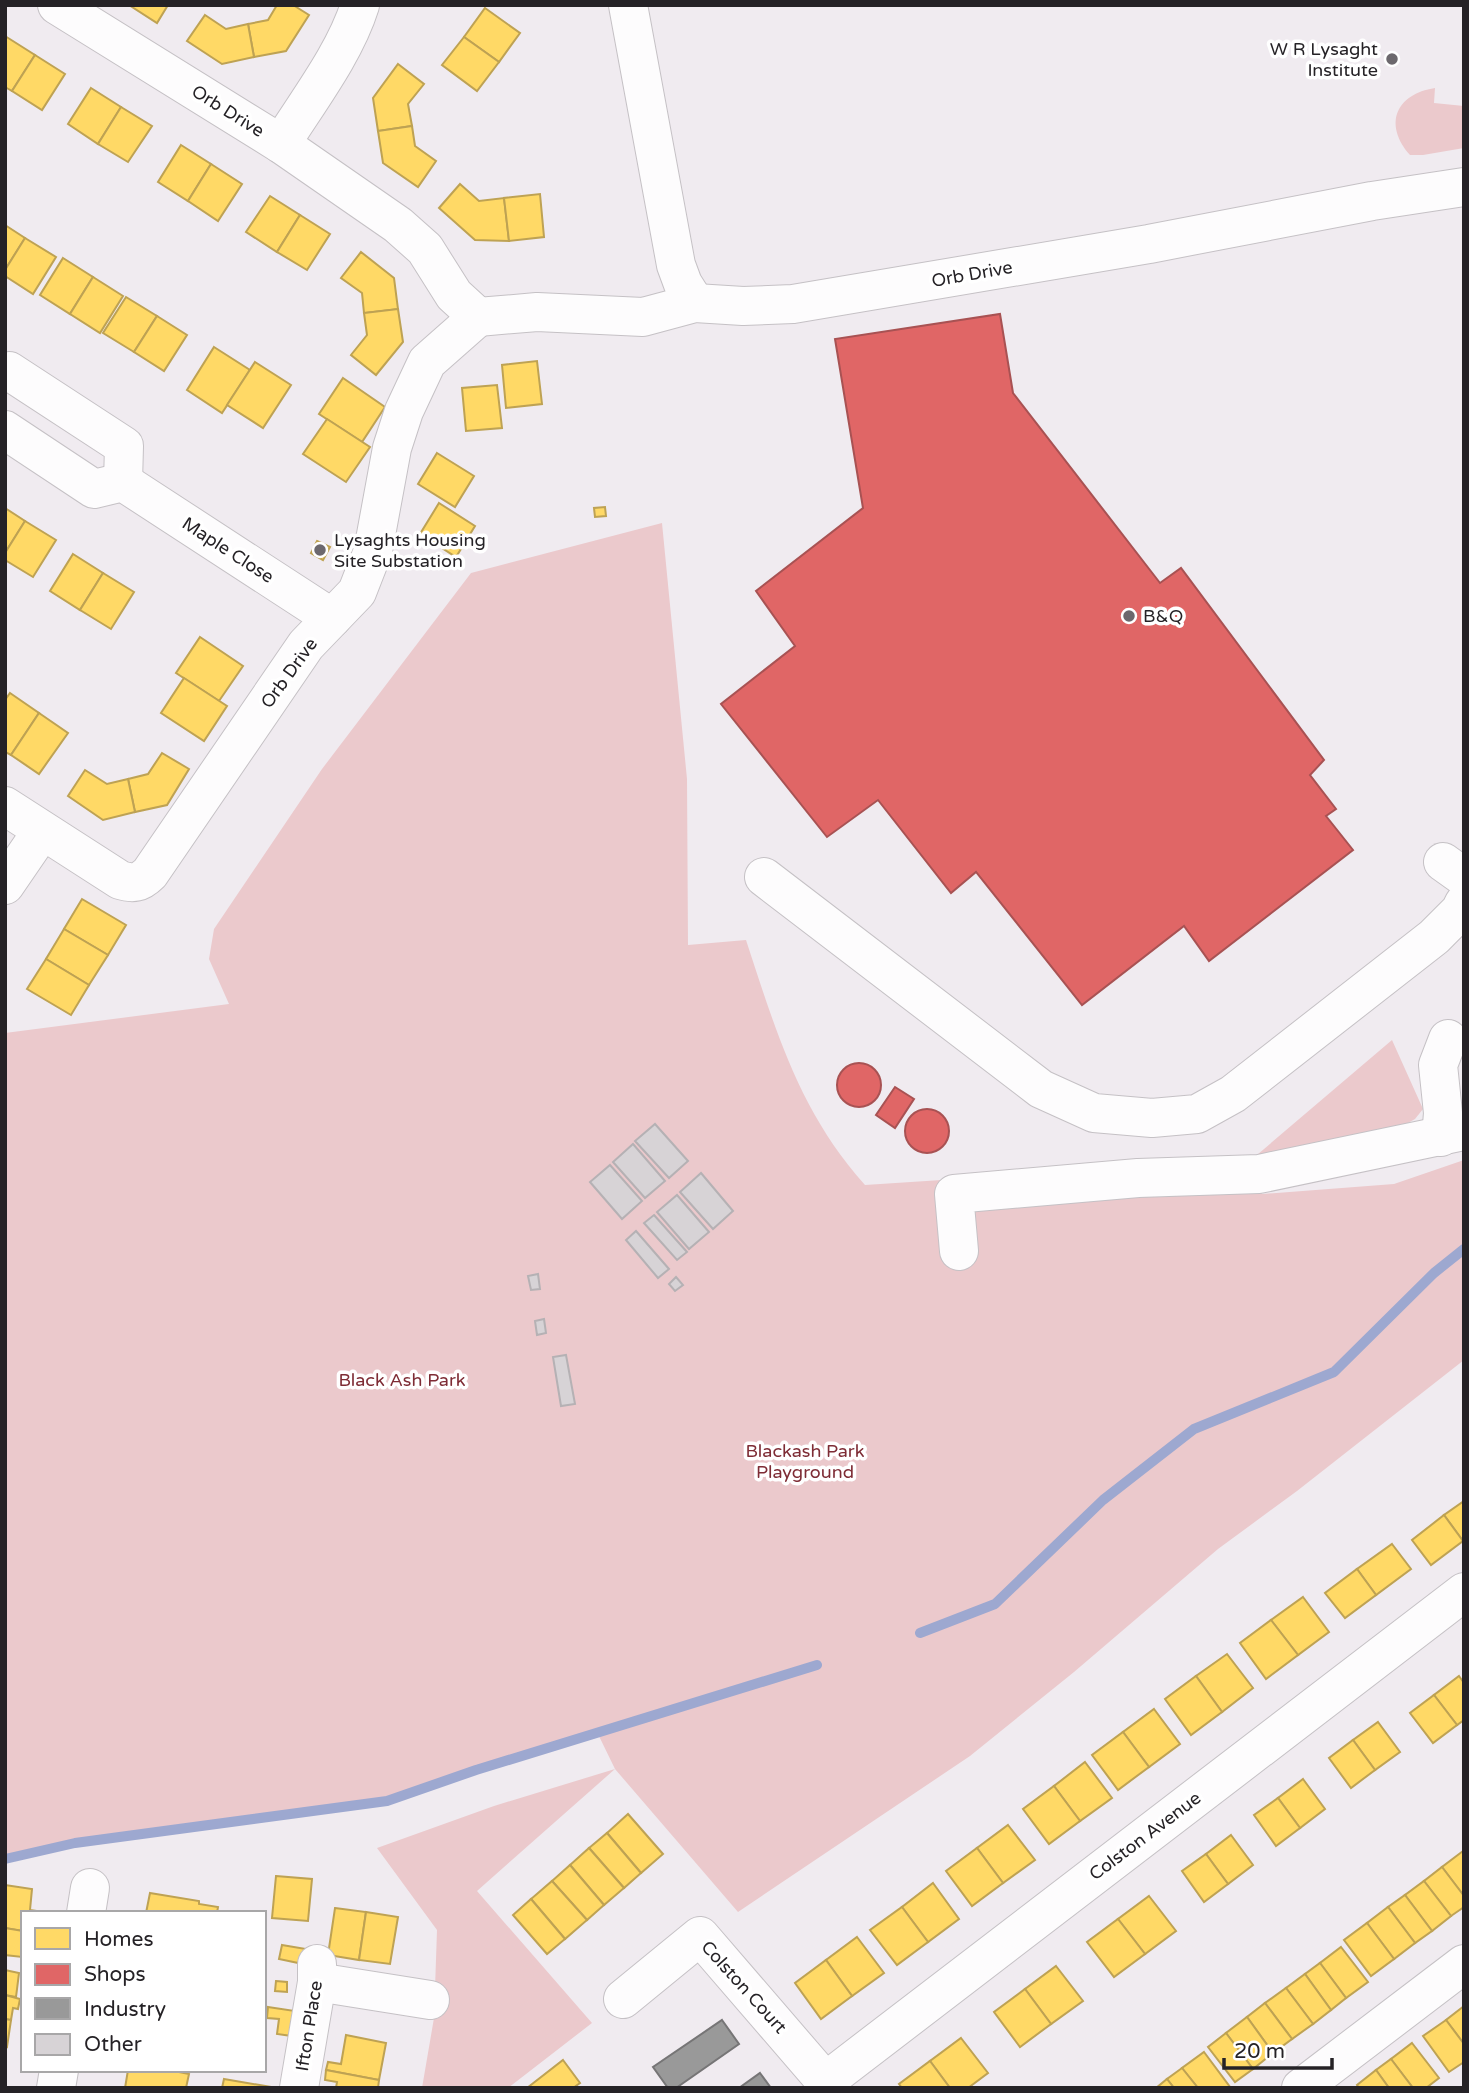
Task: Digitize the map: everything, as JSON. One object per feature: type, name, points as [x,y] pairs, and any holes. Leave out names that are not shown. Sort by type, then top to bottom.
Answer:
[{"type":"street","name":"Orb Drive","points":[[57,5],[282,144],[398,225],[425,249],[454,295],[478,317]]},
{"type":"street","points":[[282,144],[355,22],[360,5]]},
{"type":"street","points":[[628,5],[676,265],[683,284],[695,303]]},
{"type":"street","name":"Orb Drive","points":[[5,806],[120,880],[132,884],[143,881],[306,645],[357,592],[373,551],[393,448],[404,411],[427,362],[478,317],[537,312],[643,317],[695,303],[743,306],[793,304],[1464,187]]},
{"type":"street","points":[[5,430],[94,489],[123,482],[124,446],[9,372]]},
{"type":"street","name":"Maple Close","points":[[123,482],[332,618]]},
{"type":"street","points":[[5,886],[42,831]]},
{"type":"street","points":[[764,877],[1041,1089],[1094,1113],[1152,1118],[1198,1114],[1233,1094],[1424,945],[1460,911],[1464,903]]},
{"type":"street","points":[[959,1251],[954,1194],[1138,1178],[1259,1174],[1452,1134],[1443,1113],[1438,1065],[1448,1039]]},
{"type":"street","name":"Colston Avenue","points":[[828,2084],[1464,1592]]},
{"type":"street","name":"Colston Court","points":[[623,1999],[700,1936],[828,2084]]},
{"type":"street","points":[[1301,2088],[1464,1964]]},
{"type":"street","name":"Ifton Place","points":[[299,2088],[317,1973],[430,2000]]},
{"type":"green space","points":[[1435,88],[1434,103],[1464,106],[1464,148],[1410,155],[1397,132],[1398,112],[1411,97]]},
{"type":"green space","name":"Black Ash Park","points":[[662,523],[687,779],[688,945],[746,940],[779,1038],[806,1099],[842,1157],[865,1185],[1251,1160],[1392,1040],[1423,1109],[1415,1119],[1399,1128],[1252,1161],[1262,1194],[1394,1184],[1464,1160],[1464,1360],[1297,1491],[1218,1549],[1074,1672],[970,1756],[738,1912],[615,1769],[597,1732],[387,1801],[75,1843],[5,1859],[5,1033],[229,1004],[209,959],[214,929],[322,769],[471,573]]},
{"type":"green space","points":[[615,1769],[477,1891],[592,2023],[508,2088],[422,2088],[434,2018],[437,1930],[377,1848],[494,1806]]},
{"type":"building: Homes","points":[[129,5],[168,5],[157,23]]},
{"type":"building: Homes","points":[[277,5],[293,5],[309,15],[286,51],[254,57],[248,24],[268,20]]},
{"type":"building: Homes","points":[[485,8],[520,33],[499,62],[464,37]]},
{"type":"building: Homes","points":[[205,15],[226,29],[248,24],[254,57],[222,64],[187,41]]},
{"type":"building: Homes","points":[[5,36],[35,55],[12,91],[5,87]]},
{"type":"building: Homes","points":[[464,37],[499,62],[477,91],[442,65]]},
{"type":"building: Homes","points":[[35,55],[65,74],[42,110],[12,91]]},
{"type":"building: Homes","points":[[398,64],[424,84],[408,104],[412,126],[378,131],[373,98]]},
{"type":"building: Homes","points":[[91,88],[121,107],[98,144],[68,124]]},
{"type":"building: Homes","points":[[121,107],[152,126],[128,162],[98,144]]},
{"type":"building: Homes","points":[[412,126],[415,146],[436,161],[418,187],[383,163],[378,131]]},
{"type":"building: Homes","points":[[181,145],[211,164],[188,201],[158,182]]},
{"type":"building: Homes","points":[[211,164],[242,184],[218,221],[188,201]]},
{"type":"building: Homes","points":[[460,184],[479,201],[504,198],[509,241],[475,240],[439,208]]},
{"type":"building: Homes","points":[[540,194],[544,237],[509,241],[504,198]]},
{"type":"building: Homes","points":[[270,196],[300,215],[277,252],[246,232]]},
{"type":"building: Homes","points":[[300,215],[330,234],[307,270],[277,252]]},
{"type":"building: Homes","points":[[5,225],[25,238],[5,270]]},
{"type":"building: Homes","points":[[25,238],[56,257],[33,294],[5,276],[5,270]]},
{"type":"building: Homes","points":[[361,252],[394,278],[398,309],[364,313],[362,293],[341,278]]},
{"type":"building: Homes","points":[[63,258],[93,277],[70,314],[40,295]]},
{"type":"building: Homes","points":[[93,277],[123,296],[100,333],[70,314]]},
{"type":"building: Homes","points":[[126,297],[157,316],[134,352],[103,333]]},
{"type":"building: Homes","points":[[398,309],[403,342],[376,375],[351,355],[367,335],[364,313]]},
{"type":"building: Homes","points":[[157,316],[187,335],[164,371],[134,352]]},
{"type":"building: Homes","points":[[214,347],[250,370],[222,413],[187,390]]},
{"type":"building: Homes","points":[[537,361],[542,404],[506,408],[502,365]]},
{"type":"building: Homes","points":[[255,362],[291,385],[263,428],[227,405]]},
{"type":"building: Homes","points":[[343,378],[385,407],[362,442],[319,414]]},
{"type":"building: Homes","points":[[497,385],[502,428],[466,431],[462,388]]},
{"type":"building: Homes","points":[[327,419],[370,447],[346,482],[303,454]]},
{"type":"building: Homes","points":[[437,453],[474,476],[455,507],[418,484]]},
{"type":"building: Homes","points":[[439,503],[475,526],[456,557],[420,534]]},
{"type":"building: Homes","points":[[605,507],[606,516],[595,517],[594,508]]},
{"type":"building: Homes","points":[[5,508],[25,521],[5,553]]},
{"type":"building: Homes","points":[[25,521],[56,540],[33,577],[5,560],[5,553]]},
{"type":"building: Homes","name":"Lysaghts Housing Site Substation","points":[[317,541],[330,547],[323,560],[311,553]]},
{"type":"building: Homes","points":[[73,554],[103,573],[80,610],[50,591]]},
{"type":"building: Homes","points":[[103,573],[134,592],[111,629],[80,610]]},
{"type":"building: Homes","points":[[200,637],[243,666],[219,701],[176,673]]},
{"type":"building: Homes","points":[[184,678],[227,706],[204,741],[161,713]]},
{"type":"building: Homes","points":[[10,693],[39,713],[11,755],[5,752],[5,700]]},
{"type":"building: Homes","points":[[39,713],[68,733],[39,774],[11,755]]},
{"type":"building: Homes","points":[[162,753],[189,769],[167,805],[135,812],[128,779],[148,774]]},
{"type":"building: Homes","points":[[85,770],[107,784],[128,779],[135,812],[103,820],[68,796]]},
{"type":"building: Homes","points":[[82,899],[126,925],[108,955],[64,929]]},
{"type":"building: Homes","points":[[64,929],[108,955],[89,985],[46,959]]},
{"type":"building: Homes","points":[[46,959],[89,985],[71,1015],[27,989]]},
{"type":"building: Homes","points":[[1464,1501],[1464,1541],[1463,1541],[1444,1515]]},
{"type":"building: Homes","points":[[1444,1515],[1463,1541],[1431,1565],[1412,1540]]},
{"type":"building: Homes","points":[[1392,1544],[1411,1569],[1376,1595],[1357,1569]]},
{"type":"building: Homes","points":[[1357,1569],[1376,1595],[1345,1618],[1325,1593]]},
{"type":"building: Homes","points":[[1303,1597],[1329,1632],[1298,1655],[1271,1620]]},
{"type":"building: Homes","points":[[1271,1620],[1298,1655],[1266,1679],[1240,1643]]},
{"type":"building: Homes","points":[[1227,1654],[1253,1688],[1222,1712],[1196,1676]]},
{"type":"building: Homes","points":[[1196,1676],[1222,1712],[1191,1735],[1165,1699]]},
{"type":"building: Homes","points":[[1459,1676],[1464,1683],[1464,1720],[1457,1725],[1434,1695]]},
{"type":"building: Homes","points":[[1434,1695],[1457,1725],[1433,1743],[1410,1713]]},
{"type":"building: Homes","points":[[1154,1709],[1180,1744],[1149,1767],[1123,1732]]},
{"type":"building: Homes","points":[[1378,1722],[1400,1752],[1375,1770],[1353,1740]]},
{"type":"building: Homes","points":[[1123,1732],[1149,1767],[1118,1790],[1092,1755]]},
{"type":"building: Homes","points":[[1353,1740],[1375,1770],[1351,1788],[1329,1758]]},
{"type":"building: Homes","points":[[1085,1762],[1112,1798],[1080,1821],[1054,1786]]},
{"type":"building: Homes","points":[[1303,1779],[1325,1809],[1300,1828],[1278,1798]]},
{"type":"building: Homes","points":[[1054,1786],[1080,1821],[1049,1844],[1023,1809]]},
{"type":"building: Homes","points":[[1278,1798],[1300,1828],[1276,1846],[1254,1815]]},
{"type":"building: Homes","points":[[628,1814],[663,1854],[641,1873],[607,1833]]},
{"type":"building: Homes","points":[[1008,1825],[1035,1860],[1003,1883],[977,1848]]},
{"type":"building: Homes","points":[[607,1833],[641,1873],[624,1888],[589,1848]]},
{"type":"building: Homes","points":[[1231,1835],[1253,1865],[1228,1884],[1206,1854]]},
{"type":"building: Homes","points":[[589,1848],[624,1888],[604,1905],[570,1865]]},
{"type":"building: Homes","points":[[977,1848],[1003,1883],[972,1906],[946,1871]]},
{"type":"building: Homes","points":[[1464,1852],[1464,1896],[1442,1867]]},
{"type":"building: Homes","points":[[1206,1854],[1228,1884],[1204,1902],[1182,1871]]},
{"type":"building: Homes","points":[[570,1865],[604,1905],[587,1920],[552,1881]]},
{"type":"building: Homes","points":[[1442,1867],[1464,1896],[1464,1907],[1451,1916],[1424,1881]]},
{"type":"building: Homes","points":[[276,1876],[312,1879],[308,1921],[272,1918]]},
{"type":"building: Homes","points":[[552,1881],[587,1920],[565,1939],[531,1899]]},
{"type":"building: Homes","points":[[1424,1881],[1451,1916],[1432,1931],[1405,1895]]},
{"type":"building: Homes","points":[[933,1883],[959,1919],[928,1942],[902,1907]]},
{"type":"building: Homes","points":[[5,1885],[32,1889],[30,1910],[37,1911],[21,1911],[21,1931],[5,1928]]},
{"type":"building: Homes","points":[[150,1893],[218,1907],[217,1911],[146,1911]]},
{"type":"building: Homes","points":[[1405,1895],[1432,1931],[1415,1943],[1388,1907]]},
{"type":"building: Homes","points":[[1149,1896],[1176,1931],[1145,1954],[1118,1919]]},
{"type":"building: Homes","points":[[531,1899],[565,1939],[547,1954],[513,1915]]},
{"type":"building: Homes","points":[[902,1907],[928,1942],[897,1965],[870,1930]]},
{"type":"building: Homes","points":[[1388,1907],[1415,1943],[1394,1959],[1367,1923]]},
{"type":"building: Homes","points":[[335,1908],[366,1912],[359,1960],[328,1955]]},
{"type":"building: Homes","points":[[366,1912],[398,1917],[390,1964],[359,1960]]},
{"type":"building: Homes","points":[[1118,1919],[1145,1954],[1114,1977],[1087,1942]]},
{"type":"building: Homes","points":[[1367,1923],[1394,1959],[1371,1976],[1344,1940]]},
{"type":"building: Homes","points":[[5,1928],[21,1931],[21,1957],[5,1955]]},
{"type":"building: Homes","points":[[857,1937],[884,1973],[852,1996],[826,1960]]},
{"type":"building: Homes","points":[[282,1945],[306,1949],[303,1964],[279,1959]]},
{"type":"building: Homes","points":[[1341,1947],[1368,1982],[1346,1998],[1320,1963]]},
{"type":"building: Homes","points":[[826,1960],[852,1996],[821,2019],[795,1983]]},
{"type":"building: Homes","points":[[1320,1963],[1346,1998],[1331,2010],[1305,1974]]},
{"type":"building: Homes","points":[[1056,1966],[1083,2001],[1051,2024],[1025,1989]]},
{"type":"building: Homes","points":[[5,1970],[19,1973],[16,1997],[5,1995]]},
{"type":"building: Homes","points":[[1305,1974],[1331,2010],[1313,2024],[1286,1988]]},
{"type":"building: Homes","points":[[276,1981],[287,1982],[287,1992],[275,1991]]},
{"type":"building: Homes","points":[[1286,1988],[1313,2024],[1292,2039],[1265,2003]]},
{"type":"building: Homes","points":[[1025,1989],[1051,2024],[1020,2047],[994,2012]]},
{"type":"building: Homes","points":[[5,1995],[20,1999],[18,2009],[13,2008],[11,2020],[5,2019]]},
{"type":"building: Homes","points":[[1265,2003],[1292,2039],[1273,2053],[1247,2017]]},
{"type":"building: Homes","points":[[1464,2006],[1464,2044],[1446,2020]]},
{"type":"building: Homes","points":[[268,2007],[295,2011],[292,2036],[277,2034],[279,2019],[267,2018]]},
{"type":"building: Homes","points":[[1247,2017],[1273,2053],[1253,2069],[1226,2033]]},
{"type":"building: Homes","points":[[5,2019],[11,2020],[7,2047],[5,2046]]},
{"type":"building: Homes","points":[[1446,2020],[1464,2044],[1464,2062],[1449,2072],[1423,2036]]},
{"type":"building: Homes","points":[[1226,2033],[1253,2069],[1235,2082],[1208,2047]]},
{"type":"building: Homes","points":[[346,2035],[386,2043],[379,2080],[326,2070],[328,2062],[341,2064]]},
{"type":"building: Homes","points":[[961,2038],[988,2073],[968,2088],[950,2088],[930,2061]]},
{"type":"building: Homes","points":[[1412,2043],[1439,2078],[1426,2088],[1413,2088],[1391,2059]]},
{"type":"building: Homes","points":[[1204,2052],[1229,2088],[1198,2088],[1182,2068]]},
{"type":"building: Homes","points":[[1391,2059],[1413,2088],[1389,2088],[1376,2070]]},
{"type":"building: Homes","points":[[563,2060],[580,2083],[573,2088],[527,2088]]},
{"type":"building: Homes","points":[[930,2061],[950,2088],[902,2088],[899,2084]]},
{"type":"building: Homes","points":[[1182,2068],[1198,2088],[1174,2088],[1167,2079]]},
{"type":"building: Homes","points":[[326,2070],[379,2080],[378,2088],[336,2088],[337,2082],[325,2080]]},
{"type":"building: Homes","points":[[1376,2070],[1389,2088],[1359,2088],[1357,2085]]},
{"type":"building: Homes","points":[[128,2072],[189,2074],[186,2088],[125,2088]]},
{"type":"building: Homes","points":[[224,2079],[277,2088],[222,2088]]},
{"type":"building: Homes","points":[[1167,2079],[1174,2088],[1156,2088]]},
{"type":"building: Shops","points":[[1000,314],[1013,393],[1160,583],[1181,568],[1324,760],[1310,775],[1336,809],[1326,816],[1353,850],[1209,961],[1184,926],[1082,1005],[976,872],[951,893],[878,800],[827,837],[721,704],[795,646],[756,591],[863,508],[835,339]]},
{"type":"building: Shops","points":[[859,1063],[868,1064],[875,1069],[880,1076],[880,1094],[875,1101],[868,1106],[859,1107],[850,1106],[843,1101],[838,1094],[837,1085],[838,1076],[843,1069],[850,1064]]},
{"type":"building: Shops","points":[[895,1087],[914,1099],[895,1128],[876,1115]]},
{"type":"building: Shops","points":[[927,1109],[936,1110],[943,1115],[948,1122],[948,1140],[943,1147],[936,1152],[927,1153],[918,1152],[911,1147],[906,1140],[905,1131],[906,1122],[911,1115],[918,1110]]},
{"type":"building: Industry","points":[[722,2020],[739,2044],[676,2088],[668,2088],[653,2067]]},
{"type":"building: Industry","points":[[760,2073],[771,2088],[739,2088]]},
{"type":"building: Other","points":[[655,1124],[688,1161],[669,1178],[635,1141]]},
{"type":"building: Other","points":[[633,1144],[665,1181],[645,1198],[613,1162]]},
{"type":"building: Other","points":[[610,1165],[642,1201],[622,1219],[590,1182]]},
{"type":"building: Other","points":[[701,1173],[733,1211],[713,1229],[680,1192]]},
{"type":"building: Other","points":[[677,1195],[709,1232],[689,1249],[657,1212]]},
{"type":"building: Other","points":[[654,1215],[687,1252],[677,1260],[644,1223]]},
{"type":"building: Other","points":[[636,1231],[669,1269],[658,1278],[626,1240]]},
{"type":"building: Other","points":[[538,1274],[540,1289],[531,1290],[528,1276]]},
{"type":"building: Other","points":[[676,1277],[683,1285],[675,1291],[669,1284]]},
{"type":"building: Other","points":[[544,1319],[546,1333],[537,1335],[535,1321]]},
{"type":"building: Other","points":[[566,1355],[575,1404],[561,1406],[553,1357]]},
{"type":"waterway","points":[[920,1633],[995,1604],[1103,1500],[1194,1429],[1334,1372],[1434,1273],[1464,1249]]},
{"type":"waterway","points":[[5,1859],[75,1843],[387,1801],[476,1770],[817,1665]]},
{"type":"place","name":"W R Lysaght Institute","points":[[1392,59]]},
{"type":"place","name":"Lysaghts Housing Site Substation","points":[[320,550]]},
{"type":"place","name":"B&Q","points":[[1129,616]]},
{"type":"park label","name":"Blackash Park Playground","points":[[805,1461]]}]
